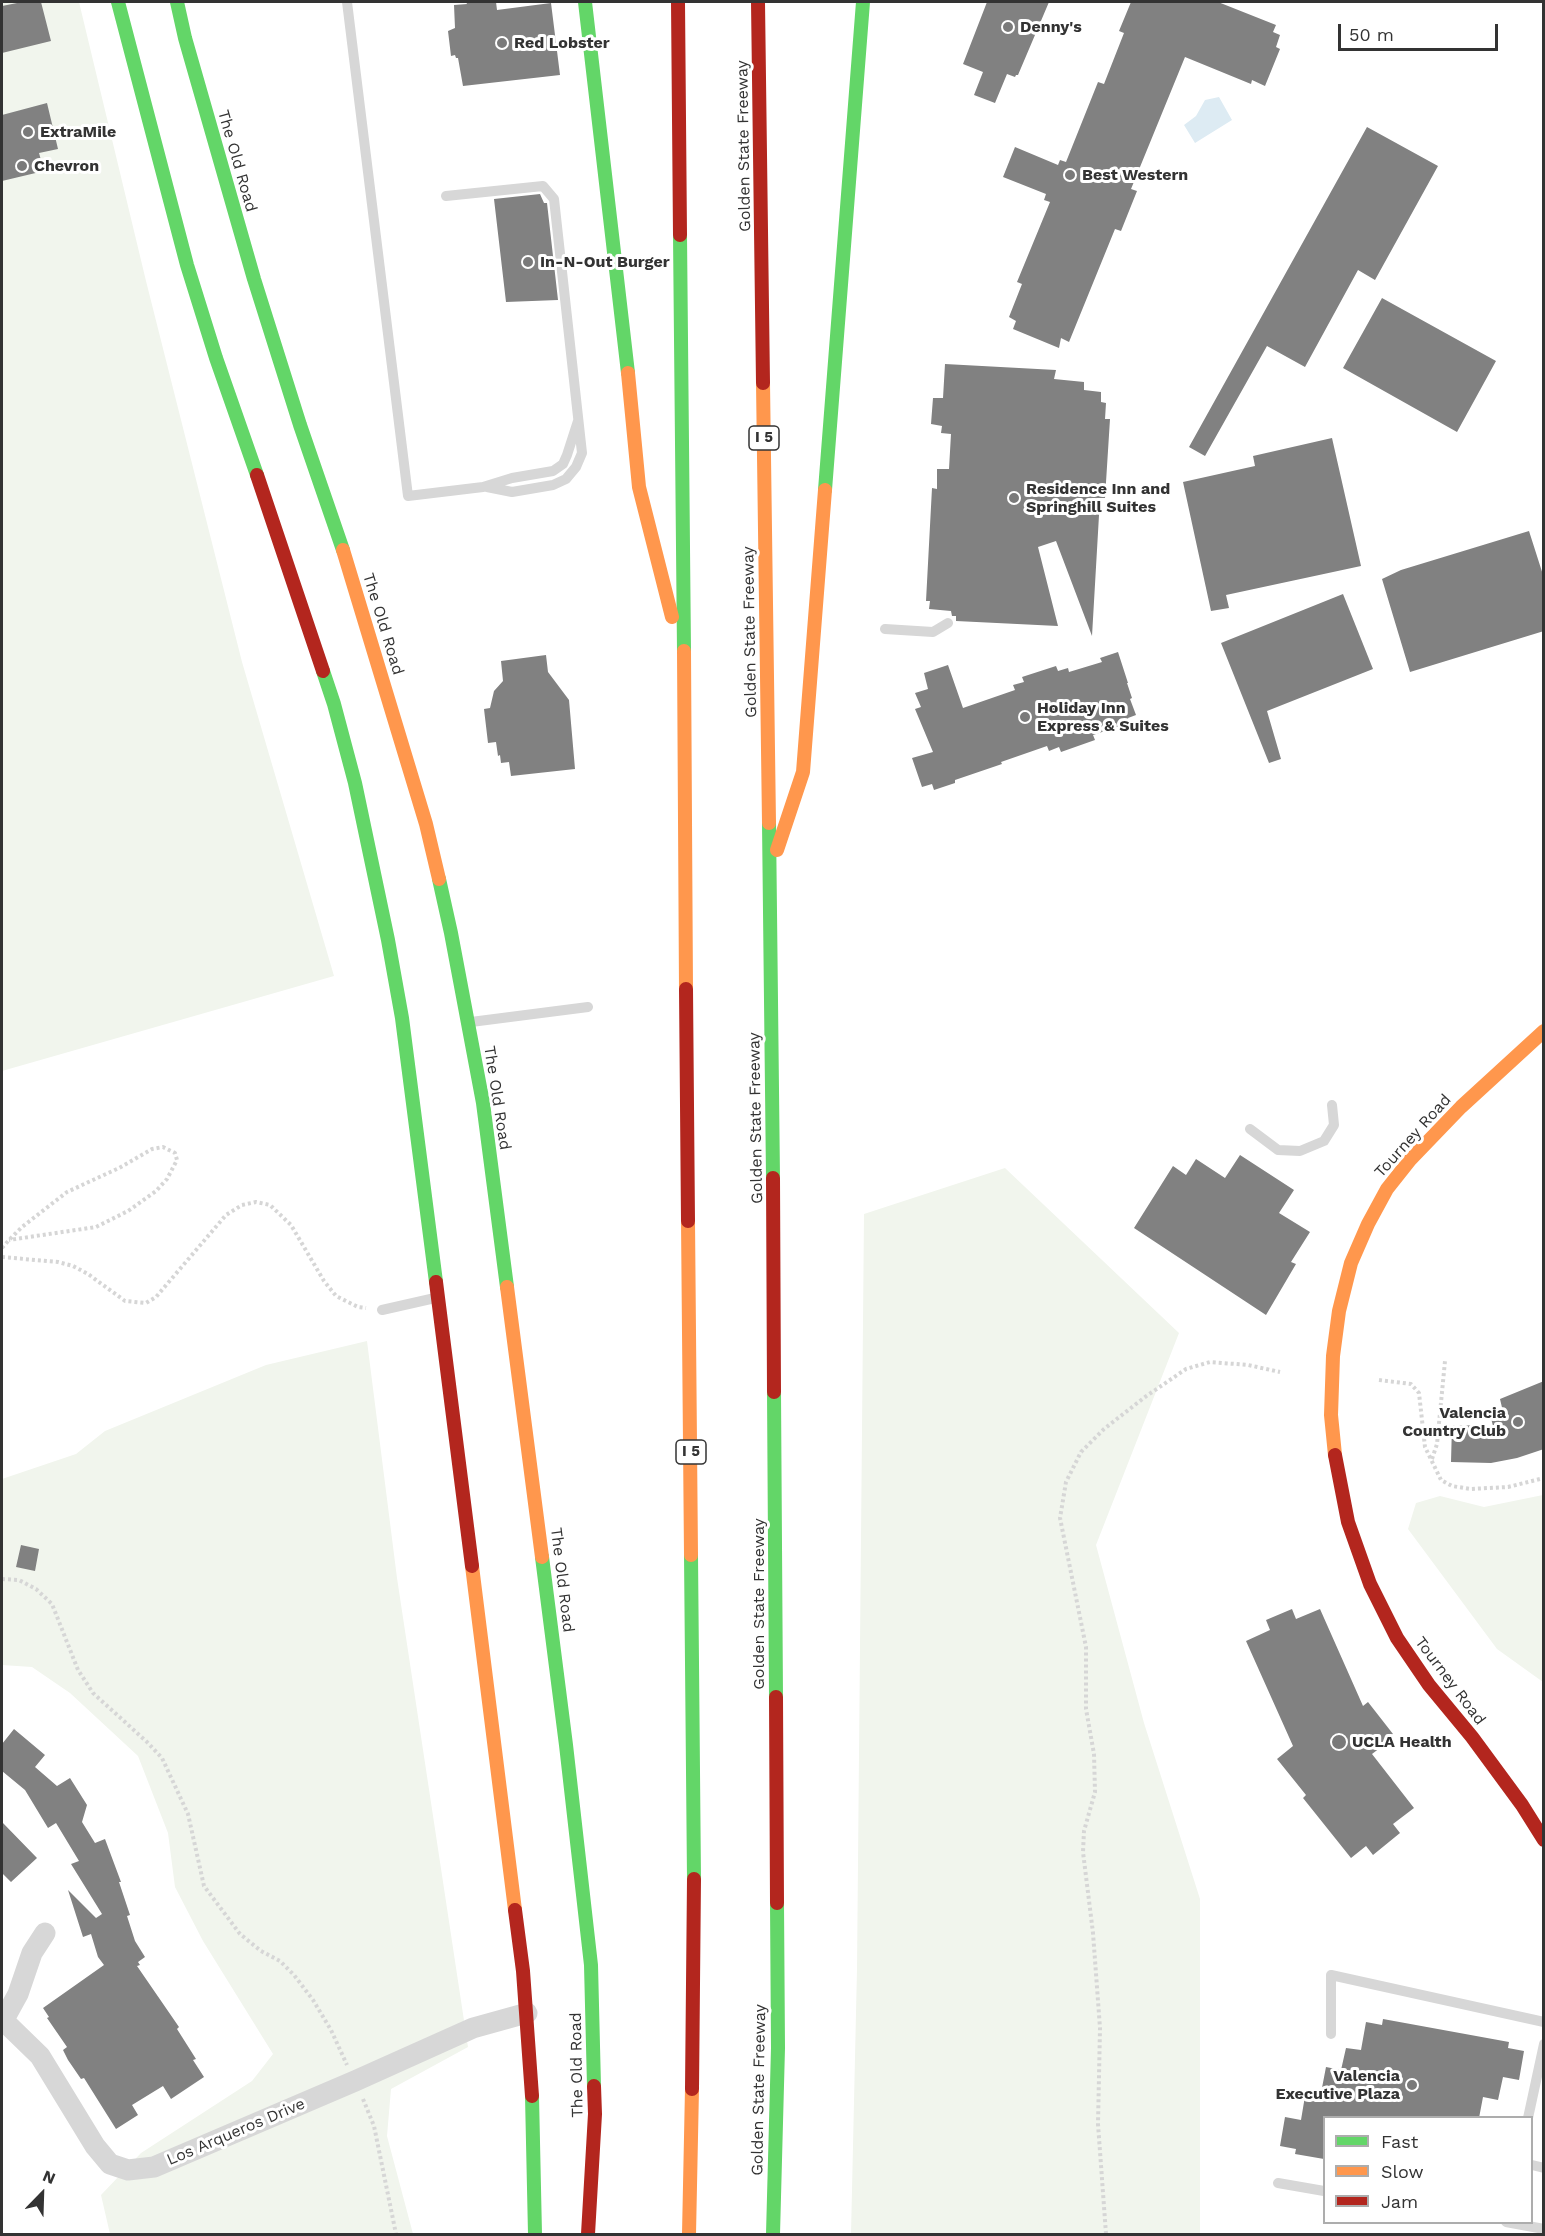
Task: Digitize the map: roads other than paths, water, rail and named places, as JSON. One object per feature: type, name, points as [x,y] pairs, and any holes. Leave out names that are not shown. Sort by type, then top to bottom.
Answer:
[{"type":"main road","points":[[118,2],[182,243],[213,348],[334,704],[354,783],[388,940],[402,1018],[527,2013],[531,2063],[535,2235]]},
{"type":"main road","name":"The Old Road","points":[[177,2],[188,49],[254,279],[300,425],[339,537],[426,824],[468,1022],[485,1115],[583,1881],[591,1965],[595,2114],[588,2235]]},
{"type":"main road","name":"I 5","points":[[585,2],[639,487],[685,669]]},
{"type":"main road","name":"I 5","points":[[678,2],[694,1872],[689,2235]]},
{"type":"main road","name":"Golden State Freeway","points":[[758,2],[773,1155],[777,2024],[773,2235]]},
{"type":"main road","name":"I 5","points":[[769,874],[802,772],[862,2]]},
{"type":"main road","name":"Tourney Road","points":[[1544,1031],[1461,1107],[1410,1160],[1387,1189],[1351,1263],[1339,1311],[1333,1356],[1331,1414],[1337,1469],[1348,1521],[1370,1584],[1397,1638],[1429,1685],[1472,1737],[1544,1840]]},
{"type":"street","points":[[3,2022],[18,1994],[32,1953],[45,1933]]},
{"type":"street","name":"Los Arqueros Drive","points":[[3,2022],[40,2056],[95,2146],[110,2164],[128,2170],[154,2167],[473,2028],[527,2013]]},
{"type":"lane","points":[[347,2],[408,496],[483,487],[512,492],[553,485],[566,479],[576,467],[582,453],[554,200],[543,186],[446,196]]},
{"type":"lane","points":[[885,629],[933,632],[948,623]]},
{"type":"lane","points":[[468,1022],[588,1007]]},
{"type":"lane","points":[[1250,1129],[1278,1150],[1300,1152],[1324,1141],[1334,1125],[1332,1105]]},
{"type":"lane","points":[[382,1310],[438,1297]]},
{"type":"lane","points":[[1331,2034],[1331,1975],[1544,2022]]},
{"type":"lane","points":[[1528,2116],[1544,2044]]},
{"type":"lane","points":[[1278,2183],[1323,2191]]},
{"type":"lane","points":[[1512,2224],[1544,2229]]},
{"type":"place","name":"Denny's","points":[[1008,27]]},
{"type":"place","name":"Red Lobster","points":[[502,43]]},
{"type":"place","name":"ExtraMile","points":[[28,132]]},
{"type":"place","name":"Chevron","points":[[22,166]]},
{"type":"place","name":"Best Western","points":[[1070,175]]},
{"type":"place","name":"In-N-Out Burger","points":[[528,262]]},
{"type":"place","name":"Residence Inn and Springhill Suites","points":[[1014,498]]},
{"type":"place","name":"Holiday Inn Express & Suites","points":[[1025,717]]},
{"type":"place","name":"Valencia Country Club","points":[[1518,1422]]},
{"type":"place","name":"UCLA Health","points":[[1339,1742]]},
{"type":"place","name":"Valencia Executive Plaza","points":[[1412,2085]]}]
